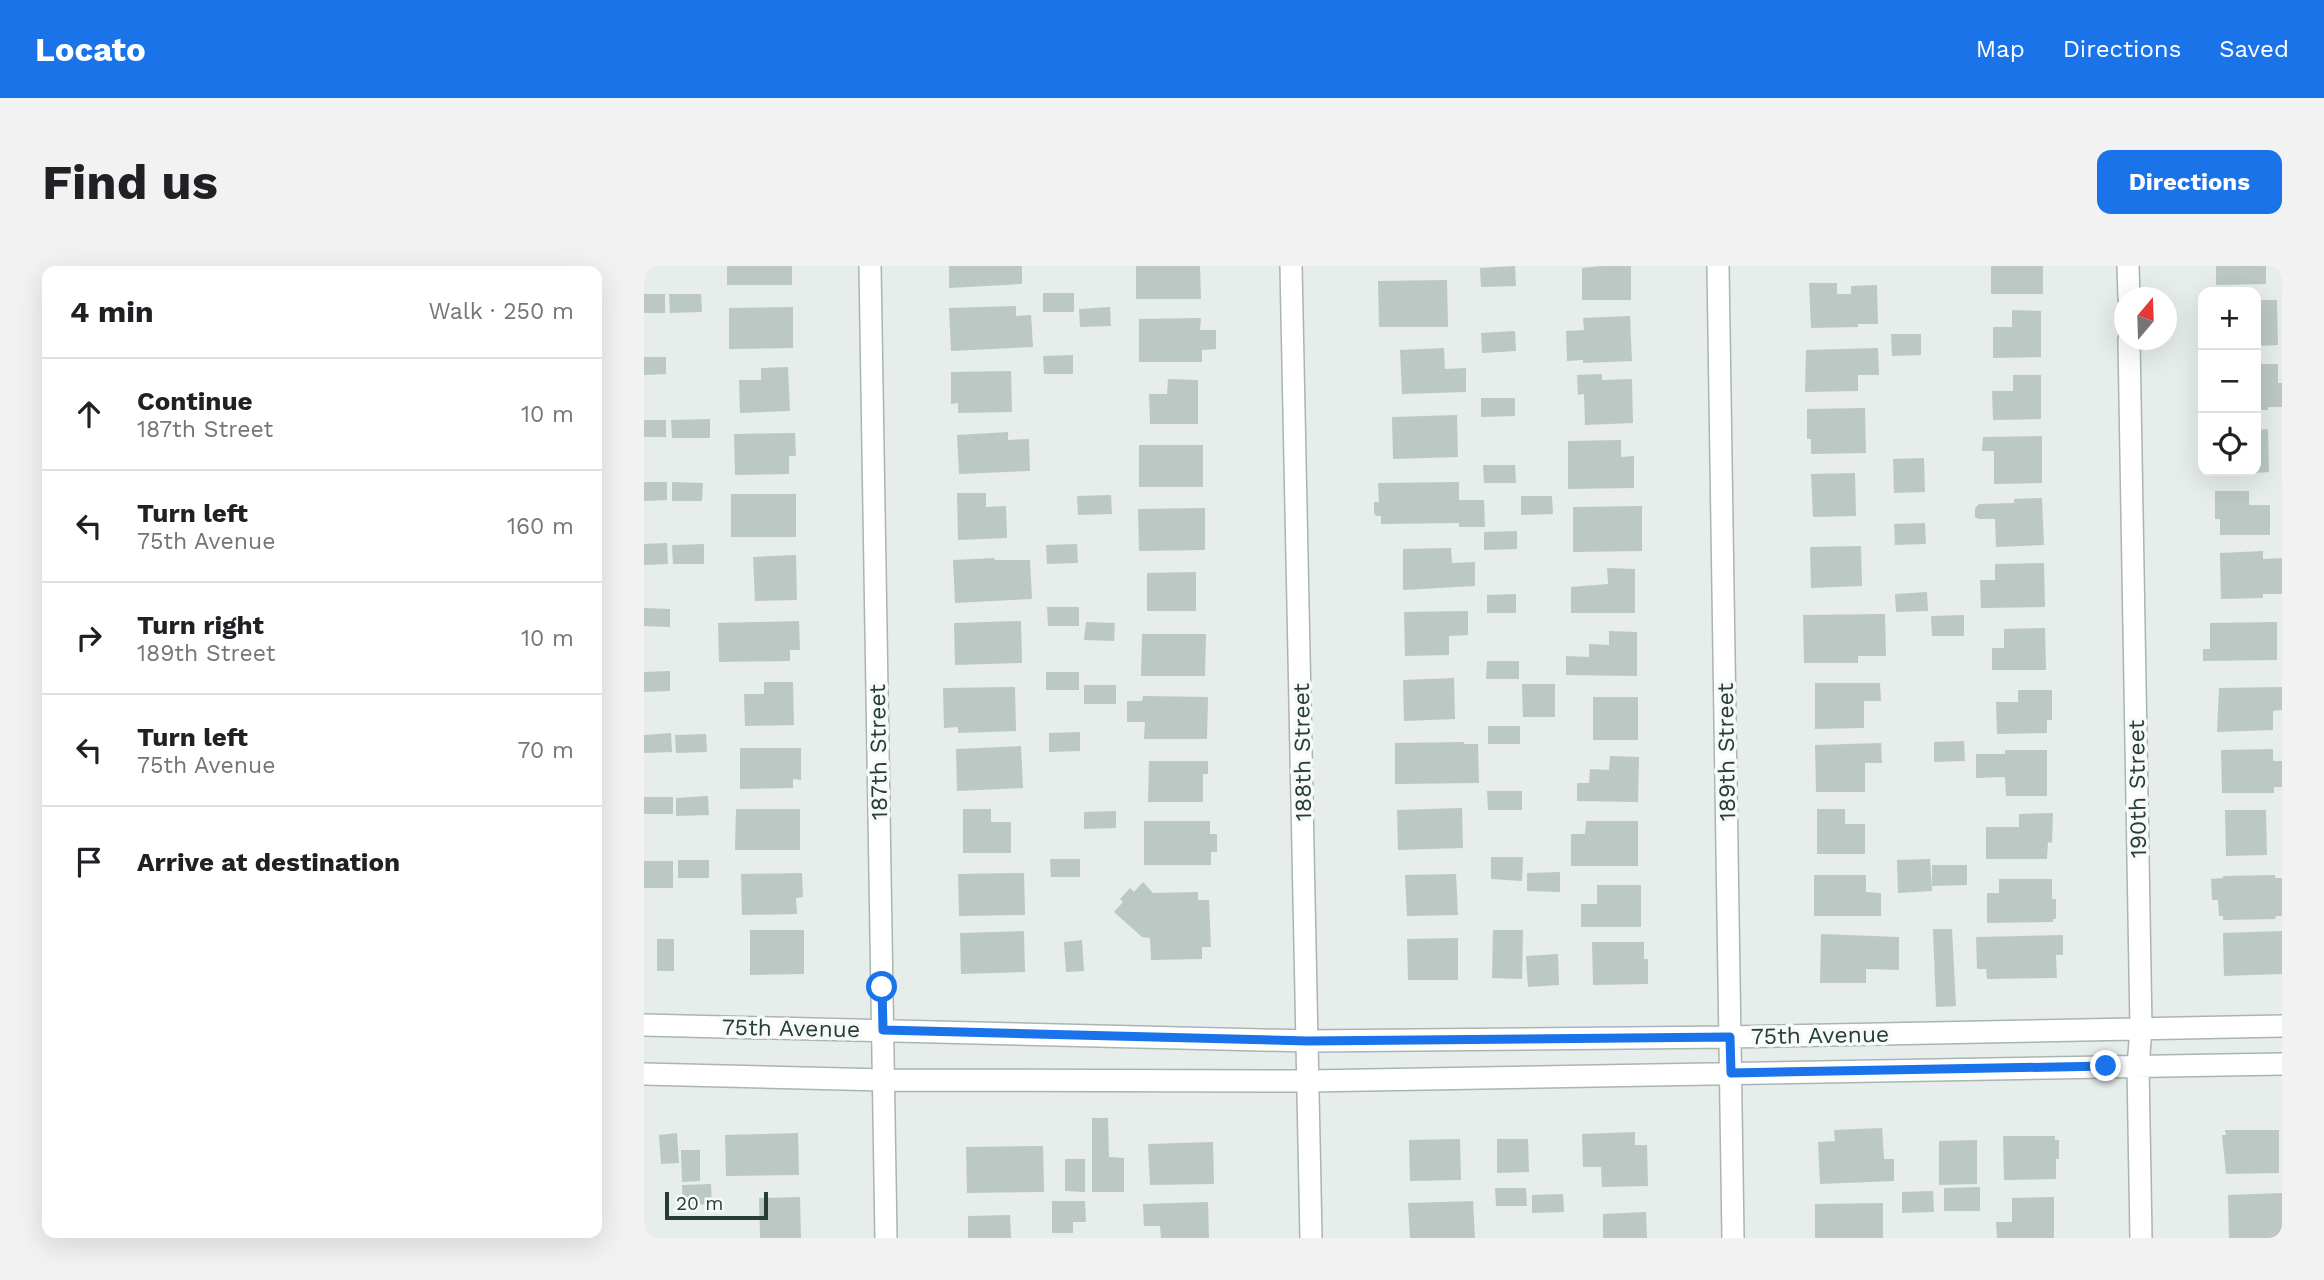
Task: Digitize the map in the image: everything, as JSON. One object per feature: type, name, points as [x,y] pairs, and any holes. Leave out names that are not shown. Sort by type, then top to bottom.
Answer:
[{"type":"street","name":"187th Street","points":[[870,266],[886,1238]]},
{"type":"street","name":"188th Street","points":[[1291,266],[1311,1238]]},
{"type":"street","name":"189th Street","points":[[1718,266],[1732,1238]]},
{"type":"street","points":[[2128,266],[2129,287]]},
{"type":"street","name":"190th Street","points":[[2129,350],[2141,1029],[2138,1066],[2141,1238]]},
{"type":"street","name":"75th Avenue","points":[[644,1025],[1308,1041],[1730,1037],[2282,1026]]},
{"type":"street","name":"75th Avenue","points":[[644,1074],[884,1080],[1309,1081],[2282,1064]]},
{"type":"building","points":[[727,266],[792,266],[792,285],[727,285]]},
{"type":"building","points":[[949,266],[1022,266],[1022,284],[949,288]]},
{"type":"building","points":[[1136,266],[1200,266],[1201,299],[1136,299]]},
{"type":"building","points":[[1515,266],[1516,286],[1481,287],[1480,268]]},
{"type":"building","points":[[1631,266],[1631,300],[1582,300],[1582,268]]},
{"type":"building","points":[[1991,266],[2043,266],[2043,294],[1991,294]]},
{"type":"building","points":[[2216,266],[2266,266],[2266,284],[2216,285]]},
{"type":"building","points":[[1447,280],[1448,327],[1379,327],[1378,281]]},
{"type":"building","points":[[1809,283],[1837,283],[1837,294],[1851,294],[1851,286],[1877,285],[1878,324],[1811,328]]},
{"type":"building","points":[[1043,293],[1074,293],[1074,312],[1043,312]]},
{"type":"building","points":[[644,294],[665,294],[665,313],[644,313]]},
{"type":"building","points":[[669,294],[701,294],[702,312],[670,313]]},
{"type":"building","points":[[2261,300],[2277,300],[2278,345],[2261,346]]},
{"type":"building","points":[[1016,306],[1016,316],[1031,315],[1033,347],[951,351],[949,308]]},
{"type":"building","points":[[793,307],[793,348],[729,349],[729,308]]},
{"type":"building","points":[[1110,307],[1111,326],[1080,327],[1079,309]]},
{"type":"building","points":[[2012,310],[2041,311],[2041,357],[1993,358],[1993,327],[2012,327]]},
{"type":"building","points":[[1630,316],[1632,361],[1567,361],[1566,331],[1584,330],[1583,318]]},
{"type":"building","points":[[1201,318],[1200,330],[1216,330],[1216,349],[1202,350],[1202,362],[1139,362],[1139,319]]},
{"type":"building","points":[[1515,331],[1516,351],[1482,353],[1481,333]]},
{"type":"building","points":[[1891,334],[1921,334],[1921,355],[1892,356]]},
{"type":"building","points":[[1444,348],[1445,369],[1466,368],[1466,392],[1402,394],[1400,350]]},
{"type":"building","points":[[1878,348],[1879,375],[1858,375],[1858,391],[1805,392],[1806,350]]},
{"type":"building","points":[[1073,355],[1073,374],[1044,374],[1043,356]]},
{"type":"building","points":[[644,357],[666,357],[666,374],[644,375]]},
{"type":"building","points":[[2261,364],[2278,364],[2278,383],[2282,383],[2282,407],[2268,407],[2268,410],[2261,410]]},
{"type":"building","points":[[788,367],[790,411],[740,413],[739,380],[761,380],[761,368]]},
{"type":"building","points":[[1011,371],[1012,412],[958,413],[958,403],[951,404],[951,372]]},
{"type":"building","points":[[1602,374],[1602,380],[1632,379],[1633,423],[1585,425],[1584,394],[1578,395],[1577,375]]},
{"type":"building","points":[[2013,375],[2041,375],[2041,419],[1993,420],[1992,391],[2013,391]]},
{"type":"building","points":[[1168,379],[1198,380],[1198,424],[1150,424],[1149,394],[1167,394]]},
{"type":"building","points":[[1481,398],[1515,398],[1515,416],[1481,417]]},
{"type":"building","points":[[1865,408],[1866,453],[1811,454],[1811,439],[1807,439],[1807,409]]},
{"type":"building","points":[[1457,415],[1458,457],[1393,459],[1392,417]]},
{"type":"building","points":[[710,419],[710,438],[672,438],[671,420]]},
{"type":"building","points":[[644,420],[666,420],[666,437],[644,437]]},
{"type":"building","points":[[2268,429],[2269,472],[2261,473],[2261,430]]},
{"type":"building","points":[[1008,432],[1008,440],[1029,439],[1030,471],[959,474],[957,435]]},
{"type":"building","points":[[795,433],[796,456],[789,456],[789,474],[735,475],[734,434]]},
{"type":"building","points":[[2042,436],[2042,483],[1994,484],[1994,451],[1982,451],[1983,437]]},
{"type":"building","points":[[1621,440],[1621,457],[1634,456],[1634,488],[1568,489],[1568,441]]},
{"type":"building","points":[[1139,445],[1203,445],[1203,487],[1139,487]]},
{"type":"building","points":[[1924,458],[1925,492],[1894,493],[1893,459]]},
{"type":"building","points":[[1483,465],[1515,465],[1516,483],[1484,483]]},
{"type":"building","points":[[1855,473],[1856,516],[1813,517],[1811,474]]},
{"type":"building","points":[[644,482],[667,482],[667,500],[644,501]]},
{"type":"building","points":[[672,482],[703,483],[702,501],[672,501]]},
{"type":"building","points":[[1459,482],[1459,500],[1484,500],[1485,527],[1459,527],[1459,523],[1381,524],[1381,516],[1374,513],[1374,502],[1379,502],[1378,483]]},
{"type":"building","points":[[2215,491],[2249,491],[2249,505],[2270,505],[2270,535],[2220,535],[2220,519],[2215,519]]},
{"type":"building","points":[[957,493],[986,493],[986,507],[1006,506],[1007,538],[958,540]]},
{"type":"building","points":[[731,494],[796,494],[796,537],[731,537]]},
{"type":"building","points":[[1111,495],[1112,514],[1078,515],[1077,496]]},
{"type":"building","points":[[1521,496],[1552,496],[1553,514],[1521,515]]},
{"type":"building","points":[[2042,498],[2044,545],[1996,547],[1995,519],[1975,517],[1975,508],[1979,504],[2014,503],[2014,499]]},
{"type":"building","points":[[1642,506],[1642,551],[1573,552],[1573,507]]},
{"type":"building","points":[[1205,508],[1205,550],[1139,551],[1138,509]]},
{"type":"building","points":[[1925,523],[1926,544],[1895,545],[1894,524]]},
{"type":"building","points":[[1517,531],[1517,549],[1484,550],[1484,532]]},
{"type":"building","points":[[667,543],[668,564],[644,565],[644,544]]},
{"type":"building","points":[[704,544],[704,564],[673,564],[672,545]]},
{"type":"building","points":[[1077,544],[1078,563],[1047,564],[1046,545]]},
{"type":"building","points":[[1861,546],[1862,586],[1811,588],[1810,547]]},
{"type":"building","points":[[1451,548],[1452,563],[1475,562],[1475,586],[1403,590],[1403,549]]},
{"type":"building","points":[[2263,551],[2263,559],[2282,558],[2282,594],[2263,594],[2263,598],[2221,599],[2220,553]]},
{"type":"building","points":[[796,555],[797,600],[755,601],[753,557]]},
{"type":"building","points":[[953,560],[1030,560],[1032,599],[955,603]]},
{"type":"building","points":[[2044,563],[2045,607],[1981,608],[1980,580],[1995,580],[1995,564]]},
{"type":"building","points":[[1607,568],[1635,569],[1635,613],[1571,613],[1571,587],[1608,584]]},
{"type":"building","points":[[1196,572],[1196,611],[1147,611],[1147,573]]},
{"type":"building","points":[[1927,592],[1928,611],[1896,612],[1895,594]]},
{"type":"building","points":[[1516,594],[1516,613],[1487,613],[1487,595]]},
{"type":"building","points":[[1047,607],[1079,607],[1079,626],[1048,626]]},
{"type":"building","points":[[644,608],[670,609],[670,627],[644,626]]},
{"type":"building","points":[[1468,611],[1468,635],[1449,636],[1449,655],[1405,656],[1404,612]]},
{"type":"building","points":[[1885,614],[1886,656],[1858,656],[1858,663],[1804,663],[1803,615]]},
{"type":"building","points":[[1964,615],[1964,636],[1932,636],[1931,616]]},
{"type":"building","points":[[799,621],[800,650],[790,650],[790,661],[719,662],[718,623]]},
{"type":"building","points":[[1021,621],[1022,663],[955,665],[954,623]]},
{"type":"building","points":[[1086,622],[1115,623],[1114,641],[1084,640]]},
{"type":"building","points":[[2277,622],[2277,660],[2203,661],[2203,649],[2210,649],[2210,623]]},
{"type":"building","points":[[2045,628],[2046,670],[1992,670],[1992,648],[2004,648],[2004,629]]},
{"type":"building","points":[[1609,631],[1637,632],[1637,676],[1566,675],[1566,656],[1589,657],[1589,644],[1609,645]]},
{"type":"building","points":[[1142,634],[1206,634],[1205,676],[1141,676]]},
{"type":"building","points":[[1487,661],[1519,661],[1519,679],[1486,679]]},
{"type":"building","points":[[670,671],[670,691],[644,692],[644,672]]},
{"type":"building","points":[[1046,672],[1079,672],[1079,690],[1046,690]]},
{"type":"building","points":[[1454,678],[1455,719],[1404,721],[1403,680]]},
{"type":"building","points":[[764,682],[793,682],[794,725],[745,726],[744,694],[764,694]]},
{"type":"building","points":[[1815,683],[1880,683],[1881,701],[1864,701],[1864,728],[1815,729]]},
{"type":"building","points":[[1522,684],[1555,684],[1555,717],[1523,717]]},
{"type":"building","points":[[1084,685],[1116,685],[1116,704],[1084,704]]},
{"type":"building","points":[[1015,687],[1016,731],[958,733],[958,727],[944,728],[943,688]]},
{"type":"building","points":[[2282,687],[2282,710],[2273,711],[2273,730],[2217,732],[2219,688]]},
{"type":"building","points":[[2018,690],[2052,690],[2052,720],[2047,720],[2047,733],[1997,734],[1996,702],[2018,702]]},
{"type":"building","points":[[1143,696],[1208,697],[1207,739],[1144,739],[1145,722],[1127,722],[1127,701],[1142,701]]},
{"type":"building","points":[[1593,697],[1638,697],[1638,740],[1593,740]]},
{"type":"building","points":[[1488,726],[1520,726],[1520,744],[1488,744]]},
{"type":"building","points":[[1080,732],[1080,751],[1049,752],[1049,733]]},
{"type":"building","points":[[671,733],[672,752],[644,753],[644,735]]},
{"type":"building","points":[[706,734],[707,752],[676,753],[675,735]]},
{"type":"building","points":[[1964,741],[1965,761],[1934,762],[1934,742]]},
{"type":"building","points":[[1395,743],[1478,744],[1479,783],[1395,784]]},
{"type":"building","points":[[1881,743],[1882,763],[1865,763],[1865,792],[1816,792],[1815,745]]},
{"type":"building","points":[[1021,746],[1023,788],[957,791],[956,749]]},
{"type":"building","points":[[740,748],[801,748],[801,780],[793,779],[793,788],[740,789]]},
{"type":"building","points":[[2273,749],[2273,761],[2282,761],[2282,787],[2274,787],[2274,793],[2222,793],[2221,750]]},
{"type":"building","points":[[2005,750],[2047,750],[2047,796],[2006,796],[2005,777],[1976,778],[1976,754],[2005,754]]},
{"type":"building","points":[[1610,756],[1639,757],[1638,802],[1577,801],[1577,783],[1589,783],[1590,769],[1609,770]]},
{"type":"building","points":[[1149,761],[1208,761],[1208,774],[1203,774],[1203,802],[1148,802]]},
{"type":"building","points":[[1487,791],[1522,791],[1522,810],[1488,810]]},
{"type":"building","points":[[708,796],[709,815],[676,816],[676,798]]},
{"type":"building","points":[[644,797],[673,797],[673,814],[644,814]]},
{"type":"building","points":[[1462,808],[1463,848],[1398,850],[1397,810]]},
{"type":"building","points":[[736,809],[800,809],[800,850],[735,850]]},
{"type":"building","points":[[963,809],[991,809],[991,822],[1011,822],[1011,853],[963,853]]},
{"type":"building","points":[[1817,809],[1845,809],[1845,824],[1865,824],[1865,854],[1817,854]]},
{"type":"building","points":[[2225,810],[2266,810],[2267,855],[2226,856]]},
{"type":"building","points":[[1116,811],[1116,828],[1084,829],[1084,812]]},
{"type":"building","points":[[2053,813],[2052,843],[2048,842],[2047,859],[1986,859],[1986,827],[2019,827],[2019,814]]},
{"type":"building","points":[[1144,821],[1210,821],[1210,834],[1217,834],[1217,852],[1211,852],[1211,865],[1144,865]]},
{"type":"building","points":[[1586,821],[1638,821],[1638,866],[1571,866],[1571,834],[1585,834]]},
{"type":"building","points":[[1491,857],[1523,857],[1522,881],[1491,879]]},
{"type":"building","points":[[1050,859],[1080,859],[1080,877],[1051,877]]},
{"type":"building","points":[[1930,859],[1932,891],[1898,893],[1897,860]]},
{"type":"building","points":[[678,860],[709,860],[709,878],[678,878]]},
{"type":"building","points":[[644,861],[673,861],[673,888],[644,888]]},
{"type":"building","points":[[1932,865],[1967,865],[1967,885],[1932,886]]},
{"type":"building","points":[[1560,872],[1560,892],[1527,891],[1527,873]]},
{"type":"building","points":[[802,873],[803,897],[796,898],[797,914],[742,915],[741,874]]},
{"type":"building","points":[[1024,873],[1025,915],[959,916],[958,874]]},
{"type":"building","points":[[1456,874],[1458,915],[1407,916],[1405,875]]},
{"type":"building","points":[[1814,875],[1866,875],[1866,892],[1881,893],[1881,916],[1814,916]]},
{"type":"building","points":[[2275,875],[2275,878],[2282,878],[2282,916],[2276,916],[2275,919],[2223,920],[2223,916],[2219,916],[2218,900],[2212,900],[2211,879],[2223,876]]},
{"type":"building","points":[[1999,879],[2052,879],[2056,919],[2053,919],[2053,922],[1987,923],[1987,893],[1999,893]]},
{"type":"building","points":[[1143,882],[1153,893],[1198,892],[1198,900],[1209,900],[1211,947],[1202,947],[1202,959],[1151,960],[1150,938],[1142,937],[1114,912],[1123,902],[1120,899],[1130,888],[1134,892]]},
{"type":"building","points":[[1597,885],[1641,885],[1641,927],[1581,927],[1581,904],[1597,904]]},
{"type":"building","points":[[1933,929],[1952,929],[1956,1006],[1936,1007]]},
{"type":"building","points":[[750,930],[804,930],[804,974],[750,975]]},
{"type":"building","points":[[1493,930],[1523,930],[1522,979],[1492,978]]},
{"type":"building","points":[[1024,931],[1025,972],[961,974],[960,933]]},
{"type":"building","points":[[2282,931],[2282,974],[2224,976],[2223,933]]},
{"type":"building","points":[[1821,934],[1899,937],[1899,970],[1866,969],[1866,983],[1820,983]]},
{"type":"building","points":[[2063,935],[2063,955],[2056,955],[2057,978],[1987,979],[1986,969],[1977,969],[1976,937]]},
{"type":"building","points":[[1458,938],[1458,980],[1408,980],[1407,939]]},
{"type":"building","points":[[657,939],[674,939],[674,971],[657,971]]},
{"type":"building","points":[[1082,940],[1084,971],[1066,972],[1064,942]]},
{"type":"building","points":[[1592,942],[1644,942],[1644,959],[1648,959],[1648,984],[1593,985]]},
{"type":"building","points":[[1558,954],[1559,985],[1528,987],[1526,956]]},
{"type":"building","points":[[1092,1118],[1108,1118],[1109,1157],[1124,1158],[1124,1192],[1092,1192]]},
{"type":"building","points":[[1882,1128],[1884,1159],[1894,1159],[1894,1181],[1820,1184],[1818,1142],[1835,1141],[1834,1130]]},
{"type":"building","points":[[2225,1130],[2279,1130],[2279,1173],[2226,1174],[2222,1135],[2226,1135]]},
{"type":"building","points":[[1635,1132],[1635,1145],[1647,1145],[1648,1186],[1602,1187],[1601,1167],[1583,1167],[1582,1134]]},
{"type":"building","points":[[677,1133],[679,1163],[661,1164],[659,1135]]},
{"type":"building","points":[[798,1133],[799,1175],[726,1176],[725,1135]]},
{"type":"building","points":[[2003,1136],[2055,1136],[2055,1140],[2059,1140],[2056,1179],[2004,1180]]},
{"type":"building","points":[[1460,1139],[1461,1180],[1410,1181],[1409,1140]]},
{"type":"building","points":[[1497,1139],[1528,1139],[1529,1172],[1497,1173]]},
{"type":"building","points":[[1977,1140],[1977,1184],[1939,1185],[1939,1141]]},
{"type":"building","points":[[1213,1142],[1214,1184],[1150,1185],[1148,1144]]},
{"type":"building","points":[[1043,1146],[1044,1192],[967,1193],[966,1147]]},
{"type":"building","points":[[681,1150],[700,1150],[700,1181],[682,1182]]},
{"type":"building","points":[[1065,1159],[1085,1159],[1085,1192],[1065,1191]]},
{"type":"building","points":[[711,1184],[712,1204],[683,1205],[682,1185]]},
{"type":"building","points":[[1980,1187],[1980,1211],[1944,1211],[1944,1188]]},
{"type":"building","points":[[1495,1188],[1526,1188],[1527,1206],[1496,1206]]},
{"type":"building","points":[[1933,1191],[1934,1212],[1902,1213],[1902,1192]]},
{"type":"building","points":[[2282,1193],[2282,1238],[2229,1238],[2228,1195]]},
{"type":"building","points":[[1563,1194],[1564,1212],[1532,1213],[1532,1195]]},
{"type":"building","points":[[800,1197],[801,1238],[760,1238],[759,1198]]},
{"type":"building","points":[[2054,1197],[2054,1238],[1997,1238],[1996,1222],[2012,1222],[2012,1198]]},
{"type":"building","points":[[1052,1201],[1085,1201],[1086,1222],[1073,1222],[1073,1233],[1052,1233]]},
{"type":"building","points":[[1473,1201],[1475,1238],[1410,1238],[1408,1203]]},
{"type":"building","points":[[1208,1202],[1209,1238],[1161,1238],[1160,1226],[1144,1226],[1143,1204]]},
{"type":"building","points":[[1883,1203],[1883,1238],[1815,1238],[1815,1204]]},
{"type":"building","points":[[1646,1212],[1647,1238],[1603,1238],[1603,1214]]},
{"type":"building","points":[[1010,1215],[1011,1238],[968,1238],[968,1216]]},
{"type":"route","points":[[882,987],[883,1030],[1308,1041],[1730,1037],[1731,1073],[2106,1066]]}]
